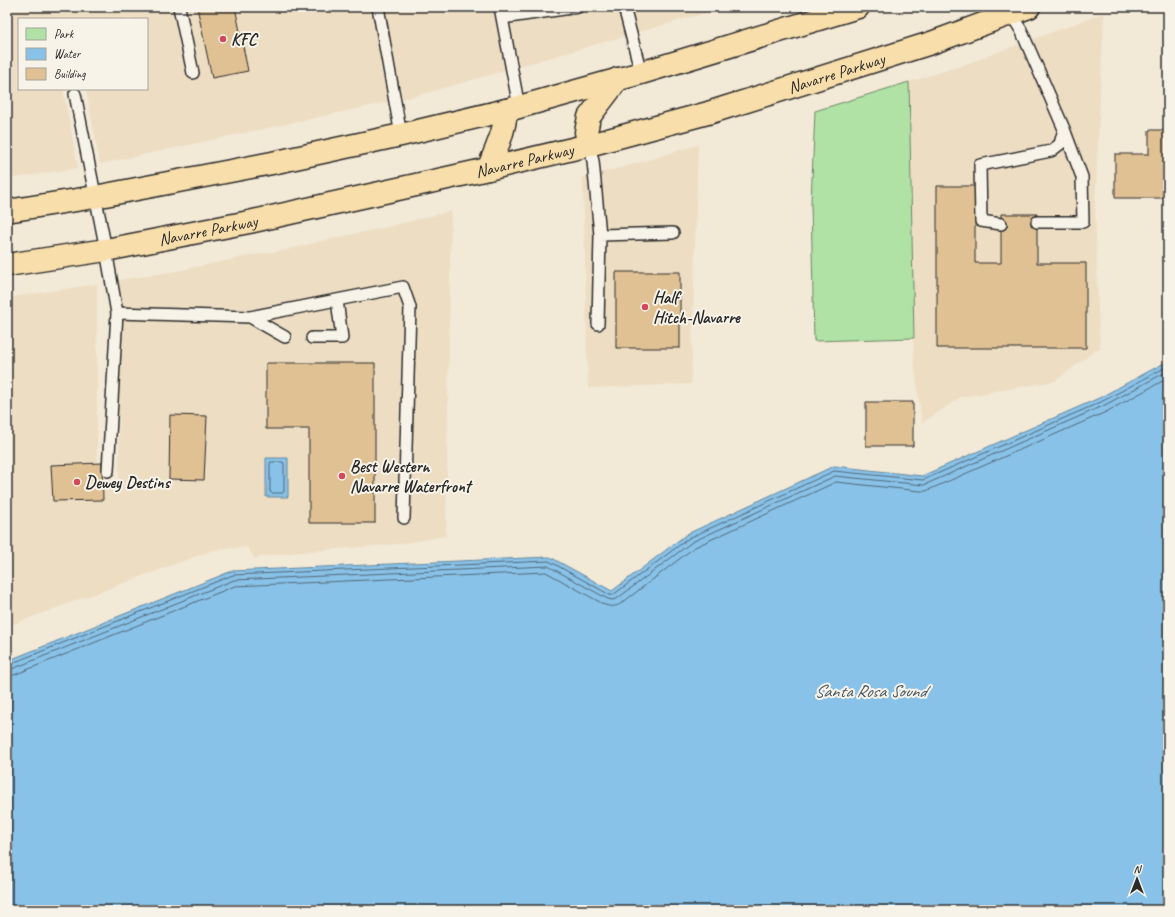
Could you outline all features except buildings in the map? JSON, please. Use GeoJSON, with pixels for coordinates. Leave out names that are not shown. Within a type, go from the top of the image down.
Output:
{"type":"FeatureCollection","features":[{"type":"Feature","properties":{"kind":"highway"},"geometry":{"type":"LineString","coordinates":[[7,211],[95,197],[272,163],[512,109],[641,73],[858,7]]}},
{"type":"Feature","properties":{"kind":"highway","name":"Navarre Parkway"},"geometry":{"type":"LineString","coordinates":[[7,265],[106,250],[249,222],[589,145],[730,106],[931,43],[1020,10]]}},
{"type":"Feature","properties":{"kind":"highway"},"geometry":{"type":"LineString","coordinates":[[589,145],[586,132],[589,117],[618,79]]}},
{"type":"Feature","properties":{"kind":"highway"},"geometry":{"type":"LineString","coordinates":[[488,169],[512,109]]}},
{"type":"Feature","properties":{"kind":"lane"},"geometry":{"type":"LineString","coordinates":[[179,7],[192,74]]}},
{"type":"Feature","properties":{"kind":"lane"},"geometry":{"type":"LineString","coordinates":[[378,7],[401,135]]}},
{"type":"Feature","properties":{"kind":"lane"},"geometry":{"type":"LineString","coordinates":[[512,109],[501,12],[578,7]]}},
{"type":"Feature","properties":{"kind":"lane"},"geometry":{"type":"LineString","coordinates":[[624,7],[641,73]]}},
{"type":"Feature","properties":{"kind":"lane"},"geometry":{"type":"LineString","coordinates":[[1020,10],[1021,30],[1064,129],[1082,177],[1083,222],[1037,222]]}},
{"type":"Feature","properties":{"kind":"lane"},"geometry":{"type":"LineString","coordinates":[[75,94],[117,313],[108,471]]}},
{"type":"Feature","properties":{"kind":"lane"},"geometry":{"type":"LineString","coordinates":[[1001,224],[981,221],[980,165],[1051,151],[1060,144],[1064,129]]}},
{"type":"Feature","properties":{"kind":"lane"},"geometry":{"type":"LineString","coordinates":[[589,145],[593,161],[600,235],[598,324]]}},
{"type":"Feature","properties":{"kind":"lane"},"geometry":{"type":"LineString","coordinates":[[600,235],[673,233]]}},
{"type":"Feature","properties":{"kind":"lane"},"geometry":{"type":"LineString","coordinates":[[117,313],[250,317],[403,287],[410,308],[404,518]]}},
{"type":"Feature","properties":{"kind":"lane"},"geometry":{"type":"LineString","coordinates":[[312,338],[342,338],[337,300]]}},
{"type":"Feature","properties":{"kind":"lane"},"geometry":{"type":"LineString","coordinates":[[250,317],[285,337]]}},
{"type":"Feature","properties":{"kind":"shaded area"},"geometry":{"type":"Polygon","coordinates":[[[7,7],[726,7],[416,96],[100,164],[86,90],[148,90],[148,18],[18,18],[18,90],[63,90],[78,168],[7,179],[7,7]]]}},
{"type":"Feature","properties":{"kind":"shaded area"},"geometry":{"type":"Polygon","coordinates":[[[1104,13],[1095,202],[1100,347],[1055,381],[961,397],[922,423],[914,361],[909,82],[961,66],[1104,13]]]}},
{"type":"Feature","properties":{"kind":"shaded area"},"geometry":{"type":"Polygon","coordinates":[[[698,145],[691,384],[588,388],[583,177],[624,167],[698,145]]]}},
{"type":"Feature","properties":{"kind":"shaded area"},"geometry":{"type":"Polygon","coordinates":[[[451,211],[446,536],[399,544],[263,556],[255,559],[247,547],[213,550],[7,627],[7,298],[97,284],[97,484],[119,484],[119,280],[177,271],[253,255],[286,250],[451,211]]]}},
{"type":"Feature","properties":{"kind":"green space"},"geometry":{"type":"Polygon","coordinates":[[[909,82],[914,338],[814,341],[811,202],[815,111],[909,82]]]}},
{"type":"Feature","properties":{"kind":"water","name":"Santa Rosa Sound"},"geometry":{"type":"Polygon","coordinates":[[[1168,361],[1168,910],[7,910],[7,661],[232,571],[550,557],[612,591],[687,534],[834,466],[922,476],[1099,398],[1168,361]]]}},
{"type":"Feature","properties":{"kind":"water"},"geometry":{"type":"Polygon","coordinates":[[[266,458],[288,458],[288,497],[266,497],[266,458]]]}},
{"type":"Feature","properties":{"kind":"place","name":"KFC"},"geometry":{"type":"Point","coordinates":[223,39]}},
{"type":"Feature","properties":{"kind":"place","name":"Half Hitch-Navarre"},"geometry":{"type":"Point","coordinates":[645,307]}},
{"type":"Feature","properties":{"kind":"place","name":"Best Western Navarre Waterfront"},"geometry":{"type":"Point","coordinates":[342,476]}},
{"type":"Feature","properties":{"kind":"place","name":"Dewey Destins"},"geometry":{"type":"Point","coordinates":[77,482]}}]}
